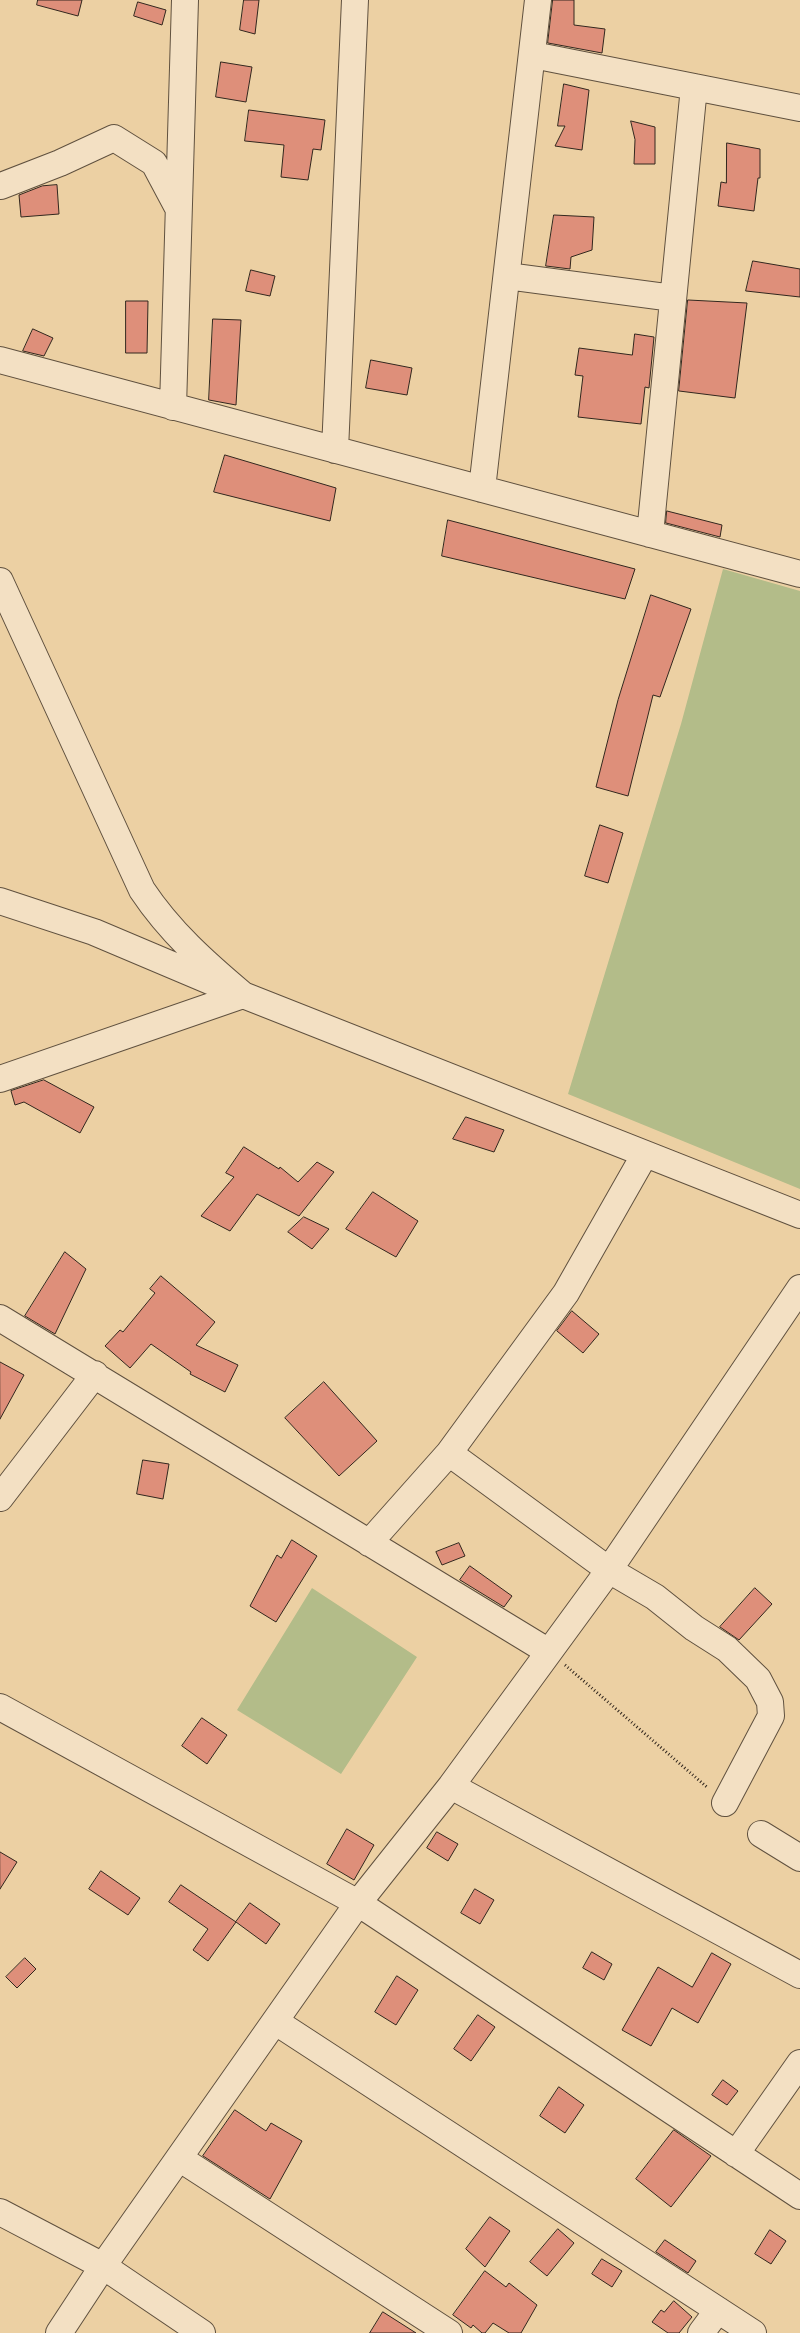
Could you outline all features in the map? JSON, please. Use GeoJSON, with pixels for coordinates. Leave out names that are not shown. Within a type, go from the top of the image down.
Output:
{"type":"FeatureCollection","features":[{"type":"Feature","properties":{"kind":"street"},"geometry":{"type":"LineString","coordinates":[[173,407],[185,0]]}},
{"type":"Feature","properties":{"kind":"street"},"geometry":{"type":"LineString","coordinates":[[335,450],[355,0]]}},
{"type":"Feature","properties":{"kind":"street"},"geometry":{"type":"LineString","coordinates":[[482,489],[538,0]]}},
{"type":"Feature","properties":{"kind":"street"},"geometry":{"type":"LineString","coordinates":[[533,55],[800,108]]}},
{"type":"Feature","properties":{"kind":"street"},"geometry":{"type":"LineString","coordinates":[[650,534],[694,87]]}},
{"type":"Feature","properties":{"kind":"street"},"geometry":{"type":"LineString","coordinates":[[0,179],[0,186],[60,163],[114,138],[154,163],[179,209]]}},
{"type":"Feature","properties":{"kind":"street"},"geometry":{"type":"LineString","coordinates":[[507,276],[673,298]]}},
{"type":"Feature","properties":{"kind":"street"},"geometry":{"type":"LineString","coordinates":[[0,360],[800,574]]}},
{"type":"Feature","properties":{"kind":"street"},"geometry":{"type":"LineString","coordinates":[[0,582],[142,890],[157,913],[189,949],[243,995]]}},
{"type":"Feature","properties":{"kind":"street"},"geometry":{"type":"LineString","coordinates":[[0,901],[94,932],[243,995],[800,1215]]}},
{"type":"Feature","properties":{"kind":"street"},"geometry":{"type":"LineString","coordinates":[[0,1079],[243,995]]}},
{"type":"Feature","properties":{"kind":"street"},"geometry":{"type":"LineString","coordinates":[[369,1543],[449,1453],[566,1293],[645,1154]]}},
{"type":"Feature","properties":{"kind":"street"},"geometry":{"type":"LineString","coordinates":[[60,2333],[103,2266],[358,1903],[451,1786],[609,1570],[800,1288]]}},
{"type":"Feature","properties":{"kind":"street"},"geometry":{"type":"LineString","coordinates":[[0,1318],[95,1374],[549,1652]]}},
{"type":"Feature","properties":{"kind":"street"},"geometry":{"type":"LineString","coordinates":[[0,1498],[95,1374]]}},
{"type":"Feature","properties":{"kind":"street"},"geometry":{"type":"LineString","coordinates":[[449,1453],[609,1570],[655,1597],[694,1628],[727,1649],[758,1679],[770,1702],[770,1716],[725,1803]]}},
{"type":"Feature","properties":{"kind":"street"},"geometry":{"type":"LineString","coordinates":[[0,1707],[358,1903],[800,2196]]}},
{"type":"Feature","properties":{"kind":"street"},"geometry":{"type":"LineString","coordinates":[[451,1786],[800,1975]]}},
{"type":"Feature","properties":{"kind":"street"},"geometry":{"type":"LineString","coordinates":[[761,1834],[800,1858]]}},
{"type":"Feature","properties":{"kind":"street"},"geometry":{"type":"LineString","coordinates":[[276,2022],[753,2333]]}},
{"type":"Feature","properties":{"kind":"street"},"geometry":{"type":"LineString","coordinates":[[736,2154],[800,2063]]}},
{"type":"Feature","properties":{"kind":"street"},"geometry":{"type":"LineString","coordinates":[[179,2158],[449,2333]]}},
{"type":"Feature","properties":{"kind":"street"},"geometry":{"type":"LineString","coordinates":[[0,2212],[103,2266],[202,2333]]}},
{"type":"Feature","properties":{"kind":"street"},"geometry":{"type":"LineString","coordinates":[[701,2333],[718,2310]]}},
{"type":"Feature","properties":{"kind":"path"},"geometry":{"type":"LineString","coordinates":[[549,1652],[725,1803]]}},
{"type":"Feature","properties":{"kind":"green space"},"geometry":{"type":"Polygon","coordinates":[[[723,569],[800,591],[800,1189],[568,1094],[681,724],[723,569]]]}},
{"type":"Feature","properties":{"kind":"green space"},"geometry":{"type":"Polygon","coordinates":[[[312,1588],[417,1657],[341,1774],[237,1710],[312,1588]]]}},
{"type":"Feature","properties":{"kind":"building"},"geometry":{"type":"Polygon","coordinates":[[[38,0],[82,0],[78,16],[37,5],[38,0]]]}},
{"type":"Feature","properties":{"kind":"building"},"geometry":{"type":"Polygon","coordinates":[[[244,0],[259,0],[255,34],[240,30],[244,0]]]}},
{"type":"Feature","properties":{"kind":"building"},"geometry":{"type":"Polygon","coordinates":[[[553,0],[574,0],[574,25],[605,29],[602,53],[548,43],[553,0]]]}},
{"type":"Feature","properties":{"kind":"building"},"geometry":{"type":"Polygon","coordinates":[[[138,2],[166,10],[162,25],[134,16],[138,2]]]}},
{"type":"Feature","properties":{"kind":"building"},"geometry":{"type":"Polygon","coordinates":[[[221,62],[252,67],[246,102],[216,97],[221,62]]]}},
{"type":"Feature","properties":{"kind":"building"},"geometry":{"type":"Polygon","coordinates":[[[564,84],[589,90],[582,150],[555,146],[565,126],[558,126],[564,84]]]}},
{"type":"Feature","properties":{"kind":"building"},"geometry":{"type":"Polygon","coordinates":[[[249,110],[325,120],[321,150],[313,149],[308,180],[281,177],[284,145],[245,141],[249,110]]]}},
{"type":"Feature","properties":{"kind":"building"},"geometry":{"type":"Polygon","coordinates":[[[631,121],[655,127],[655,164],[634,164],[635,140],[631,121]]]}},
{"type":"Feature","properties":{"kind":"building"},"geometry":{"type":"Polygon","coordinates":[[[727,143],[760,149],[760,178],[758,178],[754,211],[718,206],[721,182],[726,183],[727,143]]]}},
{"type":"Feature","properties":{"kind":"building"},"geometry":{"type":"Polygon","coordinates":[[[57,185],[59,214],[21,217],[19,195],[42,186],[57,185]]]}},
{"type":"Feature","properties":{"kind":"building"},"geometry":{"type":"Polygon","coordinates":[[[554,215],[594,217],[592,250],[571,257],[570,269],[546,266],[554,215]]]}},
{"type":"Feature","properties":{"kind":"building"},"geometry":{"type":"Polygon","coordinates":[[[753,261],[800,269],[800,297],[746,291],[753,261]]]}},
{"type":"Feature","properties":{"kind":"building"},"geometry":{"type":"Polygon","coordinates":[[[251,270],[275,276],[270,296],[246,291],[251,270]]]}},
{"type":"Feature","properties":{"kind":"building"},"geometry":{"type":"Polygon","coordinates":[[[688,300],[747,303],[735,398],[679,391],[688,300]]]}},
{"type":"Feature","properties":{"kind":"building"},"geometry":{"type":"Polygon","coordinates":[[[126,301],[148,301],[147,353],[126,353],[126,301]]]}},
{"type":"Feature","properties":{"kind":"building"},"geometry":{"type":"Polygon","coordinates":[[[213,319],[241,320],[236,405],[209,400],[213,319]]]}},
{"type":"Feature","properties":{"kind":"building"},"geometry":{"type":"Polygon","coordinates":[[[33,329],[53,338],[44,356],[23,351],[33,329]]]}},
{"type":"Feature","properties":{"kind":"building"},"geometry":{"type":"Polygon","coordinates":[[[635,334],[654,337],[649,388],[645,387],[641,424],[578,417],[583,376],[575,375],[579,348],[632,355],[635,334]]]}},
{"type":"Feature","properties":{"kind":"building"},"geometry":{"type":"Polygon","coordinates":[[[371,360],[412,368],[407,395],[366,388],[371,360]]]}},
{"type":"Feature","properties":{"kind":"building"},"geometry":{"type":"Polygon","coordinates":[[[225,455],[336,488],[330,521],[214,492],[225,455]]]}},
{"type":"Feature","properties":{"kind":"building"},"geometry":{"type":"Polygon","coordinates":[[[667,511],[722,525],[720,537],[666,523],[667,511]]]}},
{"type":"Feature","properties":{"kind":"building"},"geometry":{"type":"Polygon","coordinates":[[[448,520],[635,569],[625,599],[442,556],[448,520]]]}},
{"type":"Feature","properties":{"kind":"building"},"geometry":{"type":"Polygon","coordinates":[[[651,595],[691,609],[660,697],[653,695],[628,796],[596,787],[618,700],[651,595]]]}},
{"type":"Feature","properties":{"kind":"building"},"geometry":{"type":"Polygon","coordinates":[[[600,825],[623,833],[608,883],[585,876],[600,825]]]}},
{"type":"Feature","properties":{"kind":"building"},"geometry":{"type":"Polygon","coordinates":[[[44,1080],[94,1107],[80,1133],[24,1102],[15,1105],[11,1091],[44,1080]]]}},
{"type":"Feature","properties":{"kind":"building"},"geometry":{"type":"Polygon","coordinates":[[[466,1117],[504,1130],[494,1152],[453,1139],[466,1117]]]}},
{"type":"Feature","properties":{"kind":"building"},"geometry":{"type":"Polygon","coordinates":[[[244,1147],[279,1169],[280,1167],[298,1182],[317,1162],[334,1172],[299,1216],[257,1194],[230,1231],[201,1216],[234,1177],[226,1173],[244,1147]]]}},
{"type":"Feature","properties":{"kind":"building"},"geometry":{"type":"Polygon","coordinates":[[[373,1192],[418,1221],[396,1257],[346,1229],[373,1192]]]}},
{"type":"Feature","properties":{"kind":"building"},"geometry":{"type":"Polygon","coordinates":[[[304,1217],[329,1229],[312,1249],[288,1232],[304,1217]]]}},
{"type":"Feature","properties":{"kind":"building"},"geometry":{"type":"Polygon","coordinates":[[[65,1252],[86,1269],[55,1334],[25,1316],[65,1252]]]}},
{"type":"Feature","properties":{"kind":"building"},"geometry":{"type":"Polygon","coordinates":[[[161,1276],[215,1322],[196,1345],[238,1365],[225,1392],[190,1374],[191,1372],[151,1344],[130,1368],[105,1346],[120,1330],[123,1332],[155,1293],[150,1289],[161,1276]]]}},
{"type":"Feature","properties":{"kind":"building"},"geometry":{"type":"Polygon","coordinates":[[[572,1311],[599,1334],[583,1353],[557,1331],[572,1311]]]}},
{"type":"Feature","properties":{"kind":"building"},"geometry":{"type":"Polygon","coordinates":[[[0,1362],[24,1375],[0,1419],[0,1362]]]}},
{"type":"Feature","properties":{"kind":"building"},"geometry":{"type":"Polygon","coordinates":[[[324,1382],[377,1441],[339,1476],[285,1418],[324,1382]]]}},
{"type":"Feature","properties":{"kind":"building"},"geometry":{"type":"Polygon","coordinates":[[[143,1460],[169,1464],[163,1499],[137,1494],[143,1460]]]}},
{"type":"Feature","properties":{"kind":"building"},"geometry":{"type":"Polygon","coordinates":[[[292,1540],[317,1556],[276,1622],[250,1606],[277,1555],[281,1558],[292,1540]]]}},
{"type":"Feature","properties":{"kind":"building"},"geometry":{"type":"Polygon","coordinates":[[[459,1543],[465,1556],[442,1565],[436,1552],[459,1543]]]}},
{"type":"Feature","properties":{"kind":"building"},"geometry":{"type":"Polygon","coordinates":[[[470,1566],[512,1596],[504,1607],[460,1580],[470,1566]]]}},
{"type":"Feature","properties":{"kind":"building"},"geometry":{"type":"Polygon","coordinates":[[[755,1588],[772,1604],[739,1640],[720,1627],[755,1588]]]}},
{"type":"Feature","properties":{"kind":"building"},"geometry":{"type":"Polygon","coordinates":[[[202,1718],[227,1735],[207,1764],[182,1746],[202,1718]]]}},
{"type":"Feature","properties":{"kind":"building"},"geometry":{"type":"Polygon","coordinates":[[[347,1829],[374,1845],[354,1880],[327,1864],[347,1829]]]}},
{"type":"Feature","properties":{"kind":"building"},"geometry":{"type":"Polygon","coordinates":[[[437,1832],[458,1844],[448,1861],[427,1848],[437,1832]]]}},
{"type":"Feature","properties":{"kind":"building"},"geometry":{"type":"Polygon","coordinates":[[[0,1852],[17,1862],[0,1889],[0,1852]]]}},
{"type":"Feature","properties":{"kind":"building"},"geometry":{"type":"Polygon","coordinates":[[[101,1871],[140,1898],[128,1915],[89,1889],[101,1871]]]}},
{"type":"Feature","properties":{"kind":"building"},"geometry":{"type":"Polygon","coordinates":[[[181,1885],[236,1922],[208,1961],[193,1950],[208,1929],[169,1902],[181,1885]]]}},
{"type":"Feature","properties":{"kind":"building"},"geometry":{"type":"Polygon","coordinates":[[[475,1889],[494,1900],[480,1924],[461,1913],[475,1889]]]}},
{"type":"Feature","properties":{"kind":"building"},"geometry":{"type":"Polygon","coordinates":[[[250,1903],[280,1924],[266,1944],[236,1922],[250,1903]]]}},
{"type":"Feature","properties":{"kind":"building"},"geometry":{"type":"Polygon","coordinates":[[[592,1952],[612,1964],[604,1980],[583,1968],[592,1952]]]}},
{"type":"Feature","properties":{"kind":"building"},"geometry":{"type":"Polygon","coordinates":[[[712,1953],[731,1964],[698,2023],[672,2008],[651,2046],[622,2030],[658,1967],[692,1987],[712,1953]]]}},
{"type":"Feature","properties":{"kind":"building"},"geometry":{"type":"Polygon","coordinates":[[[25,1958],[36,1969],[17,1988],[6,1977],[25,1958]]]}},
{"type":"Feature","properties":{"kind":"building"},"geometry":{"type":"Polygon","coordinates":[[[397,1976],[418,1990],[396,2025],[375,2012],[397,1976]]]}},
{"type":"Feature","properties":{"kind":"building"},"geometry":{"type":"Polygon","coordinates":[[[478,2015],[495,2027],[471,2061],[454,2049],[478,2015]]]}},
{"type":"Feature","properties":{"kind":"building"},"geometry":{"type":"Polygon","coordinates":[[[723,2080],[738,2091],[727,2105],[712,2095],[723,2080]]]}},
{"type":"Feature","properties":{"kind":"building"},"geometry":{"type":"Polygon","coordinates":[[[559,2087],[584,2105],[565,2133],[540,2116],[559,2087]]]}},
{"type":"Feature","properties":{"kind":"building"},"geometry":{"type":"Polygon","coordinates":[[[235,2110],[266,2131],[271,2123],[302,2141],[270,2199],[203,2156],[235,2110]]]}},
{"type":"Feature","properties":{"kind":"building"},"geometry":{"type":"Polygon","coordinates":[[[674,2130],[711,2156],[671,2207],[636,2179],[674,2130]]]}},
{"type":"Feature","properties":{"kind":"building"},"geometry":{"type":"Polygon","coordinates":[[[490,2217],[510,2231],[485,2267],[466,2249],[490,2217]]]}},
{"type":"Feature","properties":{"kind":"building"},"geometry":{"type":"Polygon","coordinates":[[[558,2229],[574,2243],[547,2276],[530,2262],[558,2229]]]}},
{"type":"Feature","properties":{"kind":"building"},"geometry":{"type":"Polygon","coordinates":[[[770,2230],[786,2241],[771,2264],[755,2254],[770,2230]]]}},
{"type":"Feature","properties":{"kind":"building"},"geometry":{"type":"Polygon","coordinates":[[[665,2240],[696,2261],[688,2273],[656,2252],[665,2240]]]}},
{"type":"Feature","properties":{"kind":"building"},"geometry":{"type":"Polygon","coordinates":[[[602,2259],[622,2271],[612,2287],[592,2274],[602,2259]]]}},
{"type":"Feature","properties":{"kind":"building"},"geometry":{"type":"Polygon","coordinates":[[[485,2271],[506,2287],[509,2283],[537,2305],[521,2333],[509,2333],[493,2323],[485,2333],[482,2333],[473,2325],[471,2328],[453,2315],[485,2271]]]}},
{"type":"Feature","properties":{"kind":"building"},"geometry":{"type":"Polygon","coordinates":[[[674,2301],[692,2317],[679,2333],[668,2333],[652,2322],[661,2310],[664,2312],[674,2301]]]}},
{"type":"Feature","properties":{"kind":"building"},"geometry":{"type":"Polygon","coordinates":[[[383,2312],[416,2333],[370,2333],[383,2312]]]}}]}
